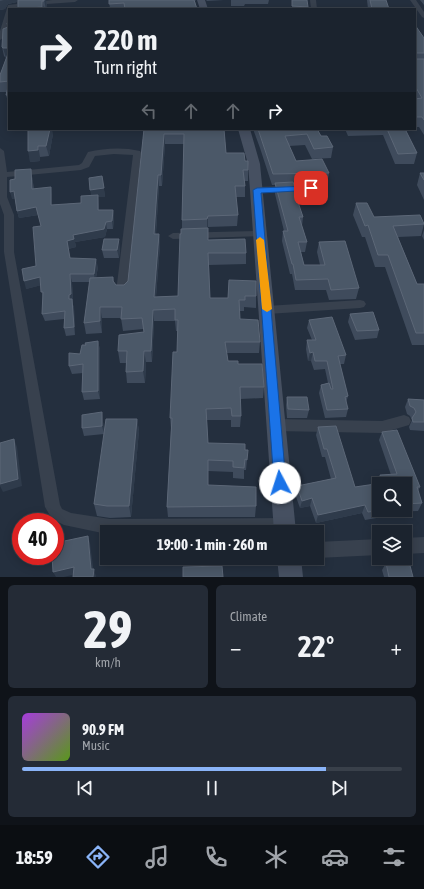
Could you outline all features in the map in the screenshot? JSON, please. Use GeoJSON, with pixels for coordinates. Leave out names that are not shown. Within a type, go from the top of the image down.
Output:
{"type":"FeatureCollection","features":[{"type":"Feature","properties":{"kind":"street"},"geometry":{"type":"LineString","coordinates":[[9,8],[10,6],[20,4],[71,0],[78,2]]}},
{"type":"Feature","properties":{"kind":"street"},"geometry":{"type":"LineString","coordinates":[[413,0],[424,16]]}},
{"type":"Feature","properties":{"kind":"street"},"geometry":{"type":"LineString","coordinates":[[0,38],[8,14]]}},
{"type":"Feature","properties":{"kind":"street"},"geometry":{"type":"LineString","coordinates":[[244,130],[254,164],[257,190],[284,525]]}},
{"type":"Feature","properties":{"kind":"street"},"geometry":{"type":"LineString","coordinates":[[0,151],[4,175],[2,191],[9,215],[9,252],[53,507],[56,514],[69,520],[100,525]]}},
{"type":"Feature","properties":{"kind":"street"},"geometry":{"type":"LineString","coordinates":[[4,175],[81,167],[86,165],[91,154],[97,152],[137,153],[122,292]]}},
{"type":"Feature","properties":{"kind":"street"},"geometry":{"type":"LineString","coordinates":[[257,190],[311,188]]}},
{"type":"Feature","properties":{"kind":"street"},"geometry":{"type":"LineString","coordinates":[[173,236],[260,234]]}},
{"type":"Feature","properties":{"kind":"street"},"geometry":{"type":"LineString","coordinates":[[267,310],[360,304]]}},
{"type":"Feature","properties":{"kind":"street"},"geometry":{"type":"LineString","coordinates":[[276,425],[382,427],[404,421]]}},
{"type":"Feature","properties":{"kind":"street"},"geometry":{"type":"LineString","coordinates":[[412,546],[424,545]]}},
{"type":"Feature","properties":{"kind":"street"},"geometry":{"type":"LineString","coordinates":[[324,550],[372,547]]}},
{"type":"Feature","properties":{"kind":"street"},"geometry":{"type":"LineString","coordinates":[[290,565],[291,577]]}},
{"type":"Feature","properties":{"kind":"building"},"geometry":{"type":"Polygon","coordinates":[[[18,0],[44,0],[42,1],[42,7],[18,8],[18,0]]]}},
{"type":"Feature","properties":{"kind":"building"},"geometry":{"type":"Polygon","coordinates":[[[109,0],[194,0],[197,8],[125,8],[124,3],[109,4],[109,0]]]}},
{"type":"Feature","properties":{"kind":"building"},"geometry":{"type":"Polygon","coordinates":[[[292,0],[307,0],[308,7],[292,6],[292,0]]]}},
{"type":"Feature","properties":{"kind":"building"},"geometry":{"type":"Polygon","coordinates":[[[370,0],[386,0],[389,8],[372,8],[370,0]]]}},
{"type":"Feature","properties":{"kind":"building"},"geometry":{"type":"Polygon","coordinates":[[[416,26],[424,38],[424,53],[416,53],[416,26]]]}},
{"type":"Feature","properties":{"kind":"building"},"geometry":{"type":"Polygon","coordinates":[[[8,27],[8,48],[2,47],[3,29],[8,27]]]}},
{"type":"Feature","properties":{"kind":"building"},"geometry":{"type":"Polygon","coordinates":[[[8,54],[8,81],[0,82],[0,75],[8,54]]]}},
{"type":"Feature","properties":{"kind":"building"},"geometry":{"type":"Polygon","coordinates":[[[416,59],[424,59],[424,120],[422,117],[416,117],[416,99],[422,98],[416,88],[416,59]]]}},
{"type":"Feature","properties":{"kind":"building"},"geometry":{"type":"Polygon","coordinates":[[[28,130],[50,130],[46,146],[38,146],[38,150],[28,151],[28,130]]]}},
{"type":"Feature","properties":{"kind":"building"},"geometry":{"type":"Polygon","coordinates":[[[144,130],[224,130],[226,153],[244,153],[245,161],[248,161],[248,170],[243,170],[245,186],[235,186],[238,215],[208,216],[207,219],[182,220],[184,134],[164,134],[161,175],[158,175],[154,234],[159,234],[154,297],[178,296],[181,229],[208,228],[208,240],[245,239],[246,253],[208,253],[210,298],[228,298],[229,280],[256,281],[256,296],[245,296],[245,300],[239,300],[240,319],[258,320],[260,342],[225,342],[228,361],[238,361],[238,364],[262,364],[264,387],[240,387],[241,416],[232,416],[231,408],[206,409],[208,443],[245,444],[245,450],[248,450],[244,468],[233,467],[233,461],[208,460],[208,485],[256,487],[256,506],[167,507],[172,418],[170,418],[173,352],[177,352],[178,320],[175,320],[175,309],[153,310],[151,351],[144,351],[143,371],[126,372],[127,351],[118,351],[119,335],[144,332],[142,318],[121,319],[122,307],[100,307],[100,321],[84,323],[90,278],[113,277],[113,281],[116,285],[124,285],[128,281],[144,130]]]}},
{"type":"Feature","properties":{"kind":"building"},"geometry":{"type":"Polygon","coordinates":[[[258,130],[318,130],[321,136],[327,136],[333,147],[314,149],[307,134],[285,136],[296,161],[322,159],[329,173],[273,174],[258,130]]]}},
{"type":"Feature","properties":{"kind":"building"},"geometry":{"type":"Polygon","coordinates":[[[387,130],[406,130],[417,153],[398,154],[387,130]]]}},
{"type":"Feature","properties":{"kind":"building"},"geometry":{"type":"Polygon","coordinates":[[[31,169],[32,189],[51,187],[51,205],[81,203],[81,196],[98,195],[98,210],[113,210],[112,221],[106,222],[104,229],[73,235],[74,239],[67,241],[70,258],[96,259],[94,274],[70,274],[71,294],[69,295],[69,299],[72,299],[74,327],[64,328],[65,311],[42,314],[43,292],[41,292],[40,277],[24,281],[22,269],[36,266],[33,227],[41,226],[36,207],[17,211],[14,191],[10,192],[10,180],[15,179],[15,170],[31,169]]]}},
{"type":"Feature","properties":{"kind":"building"},"geometry":{"type":"Polygon","coordinates":[[[420,173],[424,173],[424,180],[420,173]]]}},
{"type":"Feature","properties":{"kind":"building"},"geometry":{"type":"Polygon","coordinates":[[[102,176],[104,188],[90,190],[89,178],[102,176]]]}},
{"type":"Feature","properties":{"kind":"building"},"geometry":{"type":"Polygon","coordinates":[[[293,182],[303,217],[299,217],[307,242],[298,242],[304,265],[325,265],[319,242],[345,241],[359,288],[331,290],[328,279],[296,280],[293,264],[283,231],[288,231],[275,183],[293,182]]]}},
{"type":"Feature","properties":{"kind":"building"},"geometry":{"type":"Polygon","coordinates":[[[356,203],[367,203],[374,217],[420,215],[424,224],[393,226],[417,284],[424,284],[424,333],[416,333],[388,255],[378,255],[368,225],[365,226],[356,203]]]}},
{"type":"Feature","properties":{"kind":"building"},"geometry":{"type":"Polygon","coordinates":[[[104,239],[119,239],[117,250],[102,250],[104,239]]]}},
{"type":"Feature","properties":{"kind":"building"},"geometry":{"type":"Polygon","coordinates":[[[373,312],[379,330],[357,331],[350,314],[373,312]]]}},
{"type":"Feature","properties":{"kind":"building"},"geometry":{"type":"Polygon","coordinates":[[[332,317],[346,355],[338,356],[348,396],[345,397],[348,409],[327,410],[321,385],[329,383],[331,389],[333,389],[327,361],[315,361],[313,352],[310,353],[307,340],[316,340],[309,320],[332,317]]]}},
{"type":"Feature","properties":{"kind":"building"},"geometry":{"type":"Polygon","coordinates":[[[98,341],[98,391],[82,392],[83,364],[69,366],[69,353],[80,354],[82,345],[86,345],[85,343],[98,341]]]}},
{"type":"Feature","properties":{"kind":"building"},"geometry":{"type":"Polygon","coordinates":[[[287,397],[307,397],[309,410],[288,409],[287,397]]]}},
{"type":"Feature","properties":{"kind":"building"},"geometry":{"type":"Polygon","coordinates":[[[408,399],[424,400],[424,422],[413,422],[412,418],[416,412],[414,408],[410,406],[408,399]]]}},
{"type":"Feature","properties":{"kind":"building"},"geometry":{"type":"Polygon","coordinates":[[[102,412],[102,426],[82,428],[82,415],[102,412]]]}},
{"type":"Feature","properties":{"kind":"building"},"geometry":{"type":"Polygon","coordinates":[[[106,419],[137,419],[129,506],[107,506],[94,504],[106,419]]]}},
{"type":"Feature","properties":{"kind":"building"},"geometry":{"type":"Polygon","coordinates":[[[336,426],[355,487],[372,484],[372,511],[368,512],[365,505],[318,515],[312,498],[302,501],[297,486],[336,478],[327,449],[324,449],[318,427],[336,426]]]}},
{"type":"Feature","properties":{"kind":"building"},"geometry":{"type":"Polygon","coordinates":[[[397,430],[420,487],[417,487],[422,503],[412,504],[412,477],[380,477],[380,475],[397,474],[382,432],[397,430]]]}},
{"type":"Feature","properties":{"kind":"building"},"geometry":{"type":"Polygon","coordinates":[[[14,439],[18,479],[0,484],[0,443],[14,439]]]}},
{"type":"Feature","properties":{"kind":"building"},"geometry":{"type":"Polygon","coordinates":[[[88,536],[91,569],[94,569],[93,577],[73,577],[74,567],[53,572],[53,565],[64,565],[64,541],[88,536]]]}},
{"type":"Feature","properties":{"kind":"building"},"geometry":{"type":"Polygon","coordinates":[[[386,565],[410,565],[413,577],[389,577],[386,565]]]}},
{"type":"Feature","properties":{"kind":"building"},"geometry":{"type":"Polygon","coordinates":[[[222,566],[223,577],[183,577],[183,567],[222,566]]]}},
{"type":"Feature","properties":{"kind":"slow traffic"},"geometry":{"type":"LineString","coordinates":[[260,240],[267,309]]}},
{"type":"Feature","properties":{"kind":"route"},"geometry":{"type":"LineString","coordinates":[[280,483],[257,190],[311,188]]}}]}
